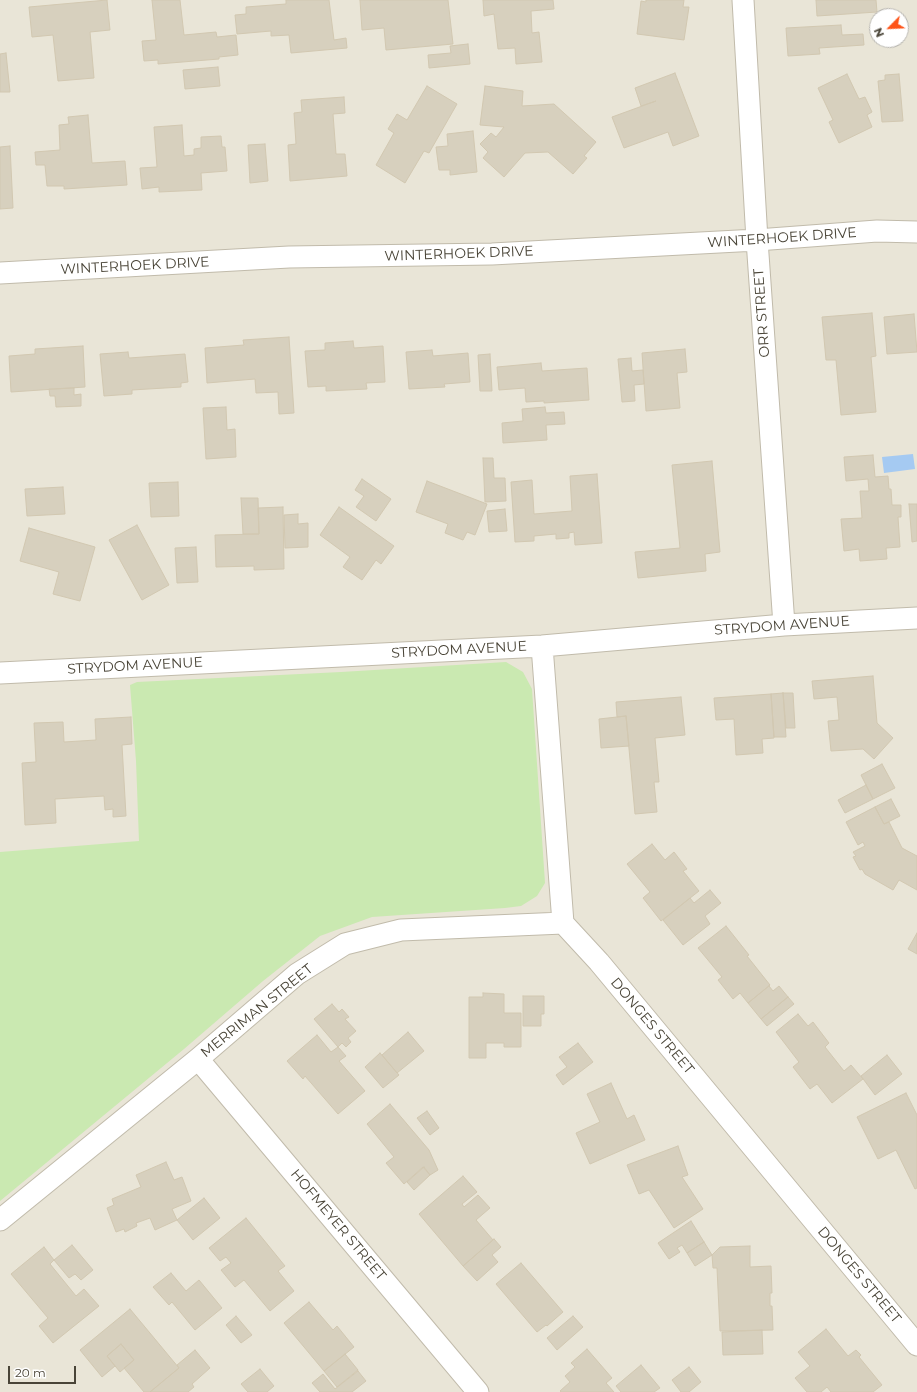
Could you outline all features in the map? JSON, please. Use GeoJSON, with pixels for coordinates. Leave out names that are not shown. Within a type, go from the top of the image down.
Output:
{"type":"FeatureCollection","features":[{"type":"Feature","properties":{"kind":"street","name":"ORR STREET"},"geometry":{"type":"LineString","coordinates":[[743,0],[757,240],[784,625]]}},
{"type":"Feature","properties":{"kind":"street","name":"WINTERHOEK DRIVE"},"geometry":{"type":"LineString","coordinates":[[0,273],[289,257],[492,254],[757,240],[877,231],[917,232]]}},
{"type":"Feature","properties":{"kind":"street","name":"STRYDOM AVENUE"},"geometry":{"type":"LineString","coordinates":[[0,672],[542,646],[784,625],[917,618]]}},
{"type":"Feature","properties":{"kind":"street"},"geometry":{"type":"LineString","coordinates":[[542,646],[563,923]]}},
{"type":"Feature","properties":{"kind":"street","name":"MERRIMAN STREET"},"geometry":{"type":"LineString","coordinates":[[0,1220],[198,1059],[297,974],[345,944],[401,930],[563,923]]}},
{"type":"Feature","properties":{"kind":"street","name":"DONGES STREET"},"geometry":{"type":"LineString","coordinates":[[563,923],[599,962],[917,1345]]}},
{"type":"Feature","properties":{"kind":"street","name":"HOFMEYER STREET"},"geometry":{"type":"LineString","coordinates":[[198,1059],[478,1392]]}},
{"type":"Feature","properties":{"kind":"shaded area"},"geometry":{"type":"Polygon","coordinates":[[[0,0],[917,0],[917,1392],[0,1392],[0,0]]]}},
{"type":"Feature","properties":{"kind":"green space"},"geometry":{"type":"Polygon","coordinates":[[[506,662],[523,672],[532,689],[545,883],[537,896],[521,906],[372,917],[320,936],[263,981],[184,1049],[0,1201],[0,852],[139,841],[136,761],[130,685],[137,682],[506,662]]]}},
{"type":"Feature","properties":{"kind":"water"},"geometry":{"type":"Polygon","coordinates":[[[913,454],[915,469],[884,473],[882,457],[913,454]]]}},
{"type":"Feature","properties":{"kind":"building"},"geometry":{"type":"Polygon","coordinates":[[[107,0],[110,30],[90,32],[94,78],[58,81],[53,35],[32,37],[29,7],[107,0]]]}},
{"type":"Feature","properties":{"kind":"building"},"geometry":{"type":"Polygon","coordinates":[[[152,0],[180,0],[184,35],[216,32],[217,37],[236,35],[238,55],[219,57],[219,59],[158,64],[158,60],[144,61],[142,41],[156,40],[152,0]]]}},
{"type":"Feature","properties":{"kind":"building"},"geometry":{"type":"Polygon","coordinates":[[[286,0],[329,0],[334,40],[346,38],[347,48],[291,53],[289,35],[271,36],[271,31],[237,34],[235,15],[246,14],[246,7],[286,4],[286,0]]]}},
{"type":"Feature","properties":{"kind":"building"},"geometry":{"type":"Polygon","coordinates":[[[360,0],[448,0],[453,44],[386,50],[384,28],[362,30],[360,0]]]}},
{"type":"Feature","properties":{"kind":"building"},"geometry":{"type":"Polygon","coordinates":[[[483,0],[553,0],[554,9],[531,11],[532,33],[539,32],[542,62],[516,64],[515,48],[498,49],[494,14],[484,16],[483,0]]]}},
{"type":"Feature","properties":{"kind":"building"},"geometry":{"type":"Polygon","coordinates":[[[646,0],[684,0],[683,7],[689,7],[684,40],[637,34],[641,1],[646,2],[646,0]]]}},
{"type":"Feature","properties":{"kind":"building"},"geometry":{"type":"Polygon","coordinates":[[[816,0],[876,0],[877,8],[869,8],[869,13],[817,16],[816,0]]]}},
{"type":"Feature","properties":{"kind":"building"},"geometry":{"type":"Polygon","coordinates":[[[841,25],[842,35],[863,34],[864,45],[819,48],[820,54],[788,56],[786,28],[841,25]]]}},
{"type":"Feature","properties":{"kind":"building"},"geometry":{"type":"Polygon","coordinates":[[[468,44],[470,64],[429,68],[428,55],[451,53],[450,46],[468,44]]]}},
{"type":"Feature","properties":{"kind":"building"},"geometry":{"type":"Polygon","coordinates":[[[6,53],[10,92],[0,92],[0,54],[6,53]]]}},
{"type":"Feature","properties":{"kind":"building"},"geometry":{"type":"Polygon","coordinates":[[[218,67],[220,86],[185,89],[183,70],[218,67]]]}},
{"type":"Feature","properties":{"kind":"building"},"geometry":{"type":"Polygon","coordinates":[[[675,73],[699,136],[673,146],[668,132],[624,148],[612,117],[656,101],[641,106],[635,88],[675,73]]]}},
{"type":"Feature","properties":{"kind":"building"},"geometry":{"type":"Polygon","coordinates":[[[847,74],[859,99],[865,97],[872,112],[867,115],[872,127],[839,143],[829,122],[833,120],[818,88],[847,74]]]}},
{"type":"Feature","properties":{"kind":"building"},"geometry":{"type":"Polygon","coordinates":[[[899,74],[903,121],[882,122],[878,81],[885,80],[885,75],[899,74]]]}},
{"type":"Feature","properties":{"kind":"building"},"geometry":{"type":"Polygon","coordinates":[[[427,86],[457,104],[429,153],[424,151],[405,183],[376,165],[394,133],[388,129],[397,114],[407,120],[427,86]]]}},
{"type":"Feature","properties":{"kind":"building"},"geometry":{"type":"Polygon","coordinates":[[[485,86],[523,91],[522,106],[554,104],[596,142],[584,156],[587,158],[573,174],[548,152],[525,153],[504,177],[483,158],[488,152],[480,144],[491,133],[496,137],[504,127],[480,125],[485,86]]]}},
{"type":"Feature","properties":{"kind":"building"},"geometry":{"type":"Polygon","coordinates":[[[344,97],[345,113],[333,114],[336,154],[345,154],[347,176],[290,181],[288,145],[296,144],[294,113],[302,112],[301,100],[344,97]]]}},
{"type":"Feature","properties":{"kind":"building"},"geometry":{"type":"Polygon","coordinates":[[[88,115],[92,163],[125,161],[127,185],[64,189],[64,186],[47,186],[45,165],[36,165],[35,152],[60,150],[59,125],[69,124],[68,117],[88,115]]]}},
{"type":"Feature","properties":{"kind":"building"},"geometry":{"type":"Polygon","coordinates":[[[182,125],[184,156],[194,155],[194,149],[201,148],[201,137],[221,136],[222,147],[225,147],[227,171],[201,173],[202,190],[159,192],[159,187],[142,189],[140,168],[157,167],[154,127],[182,125]]]}},
{"type":"Feature","properties":{"kind":"building"},"geometry":{"type":"Polygon","coordinates":[[[473,131],[477,172],[450,175],[450,170],[439,170],[436,147],[448,146],[447,134],[473,131]]]}},
{"type":"Feature","properties":{"kind":"building"},"geometry":{"type":"Polygon","coordinates":[[[265,144],[268,181],[250,183],[248,145],[265,144]]]}},
{"type":"Feature","properties":{"kind":"building"},"geometry":{"type":"Polygon","coordinates":[[[10,146],[13,208],[0,209],[0,147],[10,146]]]}},
{"type":"Feature","properties":{"kind":"building"},"geometry":{"type":"Polygon","coordinates":[[[872,313],[876,356],[871,357],[876,412],[841,415],[836,360],[826,360],[822,317],[872,313]]]}},
{"type":"Feature","properties":{"kind":"building"},"geometry":{"type":"Polygon","coordinates":[[[914,314],[917,352],[887,354],[884,317],[914,314]]]}},
{"type":"Feature","properties":{"kind":"building"},"geometry":{"type":"Polygon","coordinates":[[[289,337],[294,413],[279,414],[278,392],[256,393],[255,379],[207,383],[205,348],[244,345],[243,340],[289,337]]]}},
{"type":"Feature","properties":{"kind":"building"},"geometry":{"type":"Polygon","coordinates":[[[353,341],[354,348],[383,346],[385,382],[366,383],[367,389],[326,391],[326,386],[308,387],[305,351],[325,350],[325,343],[353,341]]]}},
{"type":"Feature","properties":{"kind":"building"},"geometry":{"type":"Polygon","coordinates":[[[83,346],[85,387],[11,392],[9,356],[35,354],[35,349],[83,346]]]}},
{"type":"Feature","properties":{"kind":"building"},"geometry":{"type":"Polygon","coordinates":[[[685,349],[687,372],[677,373],[680,408],[646,411],[642,353],[685,349]]]}},
{"type":"Feature","properties":{"kind":"building"},"geometry":{"type":"Polygon","coordinates":[[[432,350],[433,356],[468,353],[470,382],[444,384],[445,387],[409,389],[406,352],[432,350]]]}},
{"type":"Feature","properties":{"kind":"building"},"geometry":{"type":"Polygon","coordinates":[[[128,352],[129,358],[185,354],[188,382],[181,383],[181,387],[132,390],[132,394],[104,396],[100,354],[128,352]]]}},
{"type":"Feature","properties":{"kind":"building"},"geometry":{"type":"Polygon","coordinates":[[[490,354],[492,391],[480,391],[478,355],[490,354]]]}},
{"type":"Feature","properties":{"kind":"building"},"geometry":{"type":"Polygon","coordinates":[[[631,358],[632,371],[643,370],[644,384],[634,385],[635,401],[622,402],[618,359],[631,358]]]}},
{"type":"Feature","properties":{"kind":"building"},"geometry":{"type":"Polygon","coordinates":[[[541,363],[542,371],[587,368],[589,400],[544,403],[544,401],[526,402],[525,388],[499,390],[497,367],[541,363]]]}},
{"type":"Feature","properties":{"kind":"building"},"geometry":{"type":"Polygon","coordinates":[[[74,388],[74,395],[81,394],[81,406],[56,407],[55,396],[50,396],[49,389],[74,388]]]}},
{"type":"Feature","properties":{"kind":"building"},"geometry":{"type":"Polygon","coordinates":[[[226,407],[227,430],[235,429],[236,457],[206,459],[203,408],[226,407]]]}},
{"type":"Feature","properties":{"kind":"building"},"geometry":{"type":"Polygon","coordinates":[[[545,407],[546,413],[564,412],[565,424],[546,425],[547,440],[503,443],[502,423],[523,421],[522,409],[545,407]]]}},
{"type":"Feature","properties":{"kind":"building"},"geometry":{"type":"Polygon","coordinates":[[[873,455],[875,477],[888,476],[892,505],[901,505],[901,517],[898,517],[900,547],[886,548],[887,559],[860,561],[859,549],[844,551],[841,519],[862,518],[860,491],[869,491],[868,479],[846,481],[844,457],[873,455]]]}},
{"type":"Feature","properties":{"kind":"building"},"geometry":{"type":"Polygon","coordinates":[[[483,458],[493,458],[494,478],[505,478],[506,501],[485,502],[483,458]]]}},
{"type":"Feature","properties":{"kind":"building"},"geometry":{"type":"Polygon","coordinates":[[[712,461],[720,552],[705,554],[706,571],[638,578],[635,552],[680,548],[672,465],[712,461]]]}},
{"type":"Feature","properties":{"kind":"building"},"geometry":{"type":"Polygon","coordinates":[[[597,474],[602,543],[575,545],[574,532],[569,533],[569,538],[556,539],[556,534],[534,536],[534,541],[515,542],[511,482],[532,480],[534,514],[572,511],[570,476],[597,474]]]}},
{"type":"Feature","properties":{"kind":"building"},"geometry":{"type":"Polygon","coordinates":[[[362,479],[391,499],[376,521],[356,507],[364,496],[355,490],[362,479]]]}},
{"type":"Feature","properties":{"kind":"building"},"geometry":{"type":"Polygon","coordinates":[[[427,481],[487,504],[475,535],[467,532],[463,540],[445,533],[448,524],[416,512],[427,481]]]}},
{"type":"Feature","properties":{"kind":"building"},"geometry":{"type":"Polygon","coordinates":[[[178,482],[179,516],[151,517],[149,483],[178,482]]]}},
{"type":"Feature","properties":{"kind":"building"},"geometry":{"type":"Polygon","coordinates":[[[63,487],[65,514],[27,516],[25,489],[63,487]]]}},
{"type":"Feature","properties":{"kind":"building"},"geometry":{"type":"Polygon","coordinates":[[[241,498],[258,498],[259,534],[243,534],[241,498]]]}},
{"type":"Feature","properties":{"kind":"building"},"geometry":{"type":"Polygon","coordinates":[[[909,504],[917,504],[917,541],[912,542],[909,504]]]}},
{"type":"Feature","properties":{"kind":"building"},"geometry":{"type":"Polygon","coordinates":[[[283,507],[284,569],[254,570],[254,566],[216,567],[215,535],[259,534],[258,508],[283,507]]]}},
{"type":"Feature","properties":{"kind":"building"},"geometry":{"type":"Polygon","coordinates":[[[339,507],[394,546],[381,564],[376,560],[362,580],[343,567],[350,557],[320,535],[339,507]]]}},
{"type":"Feature","properties":{"kind":"building"},"geometry":{"type":"Polygon","coordinates":[[[505,509],[507,531],[489,532],[487,511],[505,509]]]}},
{"type":"Feature","properties":{"kind":"building"},"geometry":{"type":"Polygon","coordinates":[[[298,514],[298,524],[308,523],[308,547],[285,548],[284,515],[298,514]]]}},
{"type":"Feature","properties":{"kind":"building"},"geometry":{"type":"Polygon","coordinates":[[[137,525],[169,585],[142,600],[109,540],[137,525]]]}},
{"type":"Feature","properties":{"kind":"building"},"geometry":{"type":"Polygon","coordinates":[[[29,528],[95,547],[80,601],[53,594],[59,572],[20,561],[29,528]]]}},
{"type":"Feature","properties":{"kind":"building"},"geometry":{"type":"Polygon","coordinates":[[[196,547],[198,582],[177,583],[175,548],[196,547]]]}},
{"type":"Feature","properties":{"kind":"building"},"geometry":{"type":"Polygon","coordinates":[[[873,676],[877,723],[893,738],[874,759],[863,749],[831,751],[828,721],[839,720],[837,697],[814,699],[812,681],[873,676]]]}},
{"type":"Feature","properties":{"kind":"building"},"geometry":{"type":"Polygon","coordinates":[[[783,693],[793,693],[795,728],[786,728],[783,693]]]}},
{"type":"Feature","properties":{"kind":"building"},"geometry":{"type":"Polygon","coordinates":[[[783,693],[786,737],[774,737],[771,694],[783,693]]]}},
{"type":"Feature","properties":{"kind":"building"},"geometry":{"type":"Polygon","coordinates":[[[771,694],[774,738],[762,739],[763,753],[736,755],[734,719],[716,720],[714,698],[771,694]]]}},
{"type":"Feature","properties":{"kind":"building"},"geometry":{"type":"Polygon","coordinates":[[[681,697],[685,735],[655,738],[659,782],[654,782],[657,812],[635,814],[626,716],[617,717],[616,702],[681,697]]]}},
{"type":"Feature","properties":{"kind":"building"},"geometry":{"type":"Polygon","coordinates":[[[626,716],[629,746],[601,748],[599,719],[626,716]]]}},
{"type":"Feature","properties":{"kind":"building"},"geometry":{"type":"Polygon","coordinates":[[[131,717],[132,744],[122,745],[126,816],[113,817],[113,809],[105,810],[104,796],[55,799],[56,823],[25,825],[22,763],[36,762],[34,723],[63,722],[64,742],[96,740],[95,719],[131,717]]]}},
{"type":"Feature","properties":{"kind":"building"},"geometry":{"type":"Polygon","coordinates":[[[882,764],[895,788],[873,799],[861,775],[882,764]]]}},
{"type":"Feature","properties":{"kind":"building"},"geometry":{"type":"Polygon","coordinates":[[[866,785],[873,799],[845,813],[838,800],[866,785]]]}},
{"type":"Feature","properties":{"kind":"building"},"geometry":{"type":"Polygon","coordinates":[[[891,799],[900,816],[884,824],[875,807],[891,799]]]}},
{"type":"Feature","properties":{"kind":"building"},"geometry":{"type":"Polygon","coordinates":[[[875,807],[884,824],[889,822],[902,848],[917,856],[917,890],[899,880],[893,890],[865,874],[862,869],[860,870],[853,857],[856,856],[853,852],[865,846],[863,842],[858,845],[846,822],[875,807]]]}},
{"type":"Feature","properties":{"kind":"building"},"geometry":{"type":"Polygon","coordinates":[[[652,844],[665,860],[674,852],[687,869],[683,871],[699,891],[661,921],[643,898],[650,892],[627,864],[652,844]]]}},
{"type":"Feature","properties":{"kind":"building"},"geometry":{"type":"Polygon","coordinates":[[[710,890],[721,903],[705,916],[710,924],[683,945],[663,920],[690,898],[694,903],[710,890]]]}},
{"type":"Feature","properties":{"kind":"building"},"geometry":{"type":"Polygon","coordinates":[[[726,926],[770,985],[748,1003],[740,993],[733,999],[718,980],[722,977],[698,948],[726,926]]]}},
{"type":"Feature","properties":{"kind":"building"},"geometry":{"type":"Polygon","coordinates":[[[917,933],[917,954],[908,949],[917,933]]]}},
{"type":"Feature","properties":{"kind":"building"},"geometry":{"type":"Polygon","coordinates":[[[769,986],[773,991],[779,986],[788,997],[761,1019],[748,1003],[769,986]]]}},
{"type":"Feature","properties":{"kind":"building"},"geometry":{"type":"Polygon","coordinates":[[[483,993],[504,994],[504,1013],[521,1013],[521,1047],[504,1047],[504,1043],[486,1043],[486,1058],[469,1058],[469,997],[483,997],[483,993]]]}},
{"type":"Feature","properties":{"kind":"building"},"geometry":{"type":"Polygon","coordinates":[[[523,996],[544,996],[544,1014],[541,1014],[541,1026],[523,1026],[523,996]]]}},
{"type":"Feature","properties":{"kind":"building"},"geometry":{"type":"Polygon","coordinates":[[[788,997],[794,1004],[767,1026],[761,1019],[788,997]]]}},
{"type":"Feature","properties":{"kind":"building"},"geometry":{"type":"Polygon","coordinates":[[[332,1004],[339,1012],[342,1009],[349,1017],[345,1019],[356,1031],[348,1038],[351,1042],[346,1047],[342,1043],[338,1047],[314,1019],[332,1004]]]}},
{"type":"Feature","properties":{"kind":"building"},"geometry":{"type":"Polygon","coordinates":[[[798,1014],[808,1026],[813,1022],[829,1043],[825,1047],[844,1071],[851,1065],[863,1079],[832,1103],[817,1084],[810,1089],[793,1067],[799,1062],[776,1032],[798,1014]]]}},
{"type":"Feature","properties":{"kind":"building"},"geometry":{"type":"Polygon","coordinates":[[[408,1032],[424,1051],[397,1073],[382,1055],[408,1032]]]}},
{"type":"Feature","properties":{"kind":"building"},"geometry":{"type":"Polygon","coordinates":[[[317,1035],[331,1052],[338,1047],[346,1056],[339,1061],[365,1091],[338,1114],[305,1076],[303,1079],[287,1061],[317,1035]]]}},
{"type":"Feature","properties":{"kind":"building"},"geometry":{"type":"Polygon","coordinates":[[[578,1043],[593,1062],[563,1085],[556,1075],[567,1067],[559,1057],[578,1043]]]}},
{"type":"Feature","properties":{"kind":"building"},"geometry":{"type":"Polygon","coordinates":[[[380,1053],[399,1075],[383,1088],[365,1067],[380,1053]]]}},
{"type":"Feature","properties":{"kind":"building"},"geometry":{"type":"Polygon","coordinates":[[[887,1055],[902,1074],[875,1095],[861,1076],[887,1055]]]}},
{"type":"Feature","properties":{"kind":"building"},"geometry":{"type":"Polygon","coordinates":[[[611,1083],[627,1119],[634,1115],[645,1140],[590,1164],[576,1133],[600,1122],[587,1094],[611,1083]]]}},
{"type":"Feature","properties":{"kind":"building"},"geometry":{"type":"Polygon","coordinates":[[[906,1093],[917,1115],[917,1188],[915,1189],[896,1150],[878,1159],[857,1117],[906,1093]]]}},
{"type":"Feature","properties":{"kind":"building"},"geometry":{"type":"Polygon","coordinates":[[[390,1104],[429,1150],[438,1170],[430,1175],[423,1167],[404,1184],[386,1163],[394,1157],[367,1124],[390,1104]]]}},
{"type":"Feature","properties":{"kind":"building"},"geometry":{"type":"Polygon","coordinates":[[[427,1111],[439,1128],[430,1135],[417,1118],[427,1111]]]}},
{"type":"Feature","properties":{"kind":"building"},"geometry":{"type":"Polygon","coordinates":[[[678,1146],[688,1175],[682,1177],[703,1209],[674,1228],[649,1190],[639,1194],[627,1165],[678,1146]]]}},
{"type":"Feature","properties":{"kind":"building"},"geometry":{"type":"Polygon","coordinates":[[[166,1162],[174,1180],[182,1177],[191,1201],[172,1209],[177,1220],[155,1230],[150,1218],[136,1223],[137,1226],[125,1232],[124,1229],[116,1232],[107,1208],[114,1205],[112,1199],[141,1187],[136,1175],[166,1162]]]}},
{"type":"Feature","properties":{"kind":"building"},"geometry":{"type":"Polygon","coordinates":[[[424,1167],[430,1175],[414,1190],[407,1182],[424,1167]]]}},
{"type":"Feature","properties":{"kind":"building"},"geometry":{"type":"Polygon","coordinates":[[[463,1176],[477,1192],[462,1204],[464,1207],[478,1195],[490,1208],[476,1220],[493,1240],[463,1266],[419,1214],[463,1176]]]}},
{"type":"Feature","properties":{"kind":"building"},"geometry":{"type":"Polygon","coordinates":[[[204,1198],[220,1218],[193,1240],[177,1220],[204,1198]]]}},
{"type":"Feature","properties":{"kind":"building"},"geometry":{"type":"Polygon","coordinates":[[[246,1218],[285,1266],[278,1271],[294,1291],[270,1311],[244,1280],[235,1287],[221,1270],[231,1263],[226,1257],[220,1261],[209,1248],[246,1218]]]}},
{"type":"Feature","properties":{"kind":"building"},"geometry":{"type":"Polygon","coordinates":[[[691,1221],[704,1242],[687,1253],[682,1245],[677,1248],[680,1252],[669,1259],[658,1243],[691,1221]]]}},
{"type":"Feature","properties":{"kind":"building"},"geometry":{"type":"Polygon","coordinates":[[[494,1239],[501,1247],[492,1255],[498,1262],[477,1281],[463,1266],[494,1239]]]}},
{"type":"Feature","properties":{"kind":"building"},"geometry":{"type":"Polygon","coordinates":[[[704,1242],[712,1255],[695,1266],[687,1253],[704,1242]]]}},
{"type":"Feature","properties":{"kind":"building"},"geometry":{"type":"Polygon","coordinates":[[[72,1245],[93,1270],[81,1280],[75,1274],[69,1278],[54,1260],[72,1245]]]}},
{"type":"Feature","properties":{"kind":"building"},"geometry":{"type":"Polygon","coordinates":[[[750,1246],[750,1267],[771,1266],[772,1293],[770,1293],[770,1306],[772,1306],[773,1330],[720,1331],[717,1268],[713,1268],[712,1255],[720,1247],[750,1246]]]}},
{"type":"Feature","properties":{"kind":"building"},"geometry":{"type":"Polygon","coordinates":[[[44,1247],[54,1260],[50,1264],[76,1296],[84,1289],[99,1306],[53,1343],[39,1326],[48,1318],[11,1274],[44,1247]]]}},
{"type":"Feature","properties":{"kind":"building"},"geometry":{"type":"Polygon","coordinates":[[[521,1263],[563,1312],[547,1326],[546,1325],[537,1332],[496,1284],[521,1263]]]}},
{"type":"Feature","properties":{"kind":"building"},"geometry":{"type":"Polygon","coordinates":[[[171,1273],[186,1291],[199,1280],[222,1308],[195,1330],[172,1302],[169,1305],[153,1287],[171,1273]]]}},
{"type":"Feature","properties":{"kind":"building"},"geometry":{"type":"Polygon","coordinates":[[[309,1302],[333,1330],[337,1326],[354,1347],[324,1371],[284,1323],[309,1302]]]}},
{"type":"Feature","properties":{"kind":"building"},"geometry":{"type":"Polygon","coordinates":[[[130,1309],[179,1368],[150,1392],[144,1392],[124,1368],[134,1360],[121,1344],[107,1356],[115,1366],[102,1377],[80,1350],[130,1309]]]}},
{"type":"Feature","properties":{"kind":"building"},"geometry":{"type":"Polygon","coordinates":[[[236,1316],[252,1335],[241,1343],[226,1325],[236,1316]]]}},
{"type":"Feature","properties":{"kind":"building"},"geometry":{"type":"Polygon","coordinates":[[[573,1316],[583,1327],[557,1350],[547,1338],[573,1316]]]}},
{"type":"Feature","properties":{"kind":"building"},"geometry":{"type":"Polygon","coordinates":[[[826,1329],[848,1356],[856,1350],[861,1355],[859,1357],[882,1385],[873,1392],[831,1392],[827,1387],[821,1392],[807,1392],[795,1378],[810,1366],[798,1352],[826,1329]]]}},
{"type":"Feature","properties":{"kind":"building"},"geometry":{"type":"Polygon","coordinates":[[[762,1330],[763,1354],[723,1355],[722,1332],[762,1330]]]}},
{"type":"Feature","properties":{"kind":"building"},"geometry":{"type":"Polygon","coordinates":[[[121,1344],[134,1360],[120,1372],[107,1356],[121,1344]]]}},
{"type":"Feature","properties":{"kind":"building"},"geometry":{"type":"Polygon","coordinates":[[[587,1349],[612,1378],[606,1383],[614,1392],[560,1391],[570,1382],[565,1376],[575,1367],[571,1363],[587,1349]]]}},
{"type":"Feature","properties":{"kind":"building"},"geometry":{"type":"Polygon","coordinates":[[[195,1350],[210,1368],[192,1384],[194,1387],[188,1392],[150,1392],[179,1368],[177,1365],[195,1350]]]}},
{"type":"Feature","properties":{"kind":"building"},"geometry":{"type":"Polygon","coordinates":[[[345,1354],[358,1370],[337,1387],[324,1371],[345,1354]]]}},
{"type":"Feature","properties":{"kind":"building"},"geometry":{"type":"Polygon","coordinates":[[[641,1365],[660,1388],[654,1392],[621,1392],[616,1386],[641,1365]]]}},
{"type":"Feature","properties":{"kind":"building"},"geometry":{"type":"Polygon","coordinates":[[[689,1367],[701,1382],[689,1392],[681,1392],[672,1380],[689,1367]]]}},
{"type":"Feature","properties":{"kind":"building"},"geometry":{"type":"Polygon","coordinates":[[[260,1369],[274,1386],[267,1392],[248,1392],[241,1384],[260,1369]]]}},
{"type":"Feature","properties":{"kind":"building"},"geometry":{"type":"Polygon","coordinates":[[[358,1371],[366,1381],[352,1392],[320,1392],[312,1383],[323,1374],[335,1389],[358,1371]]]}}]}
